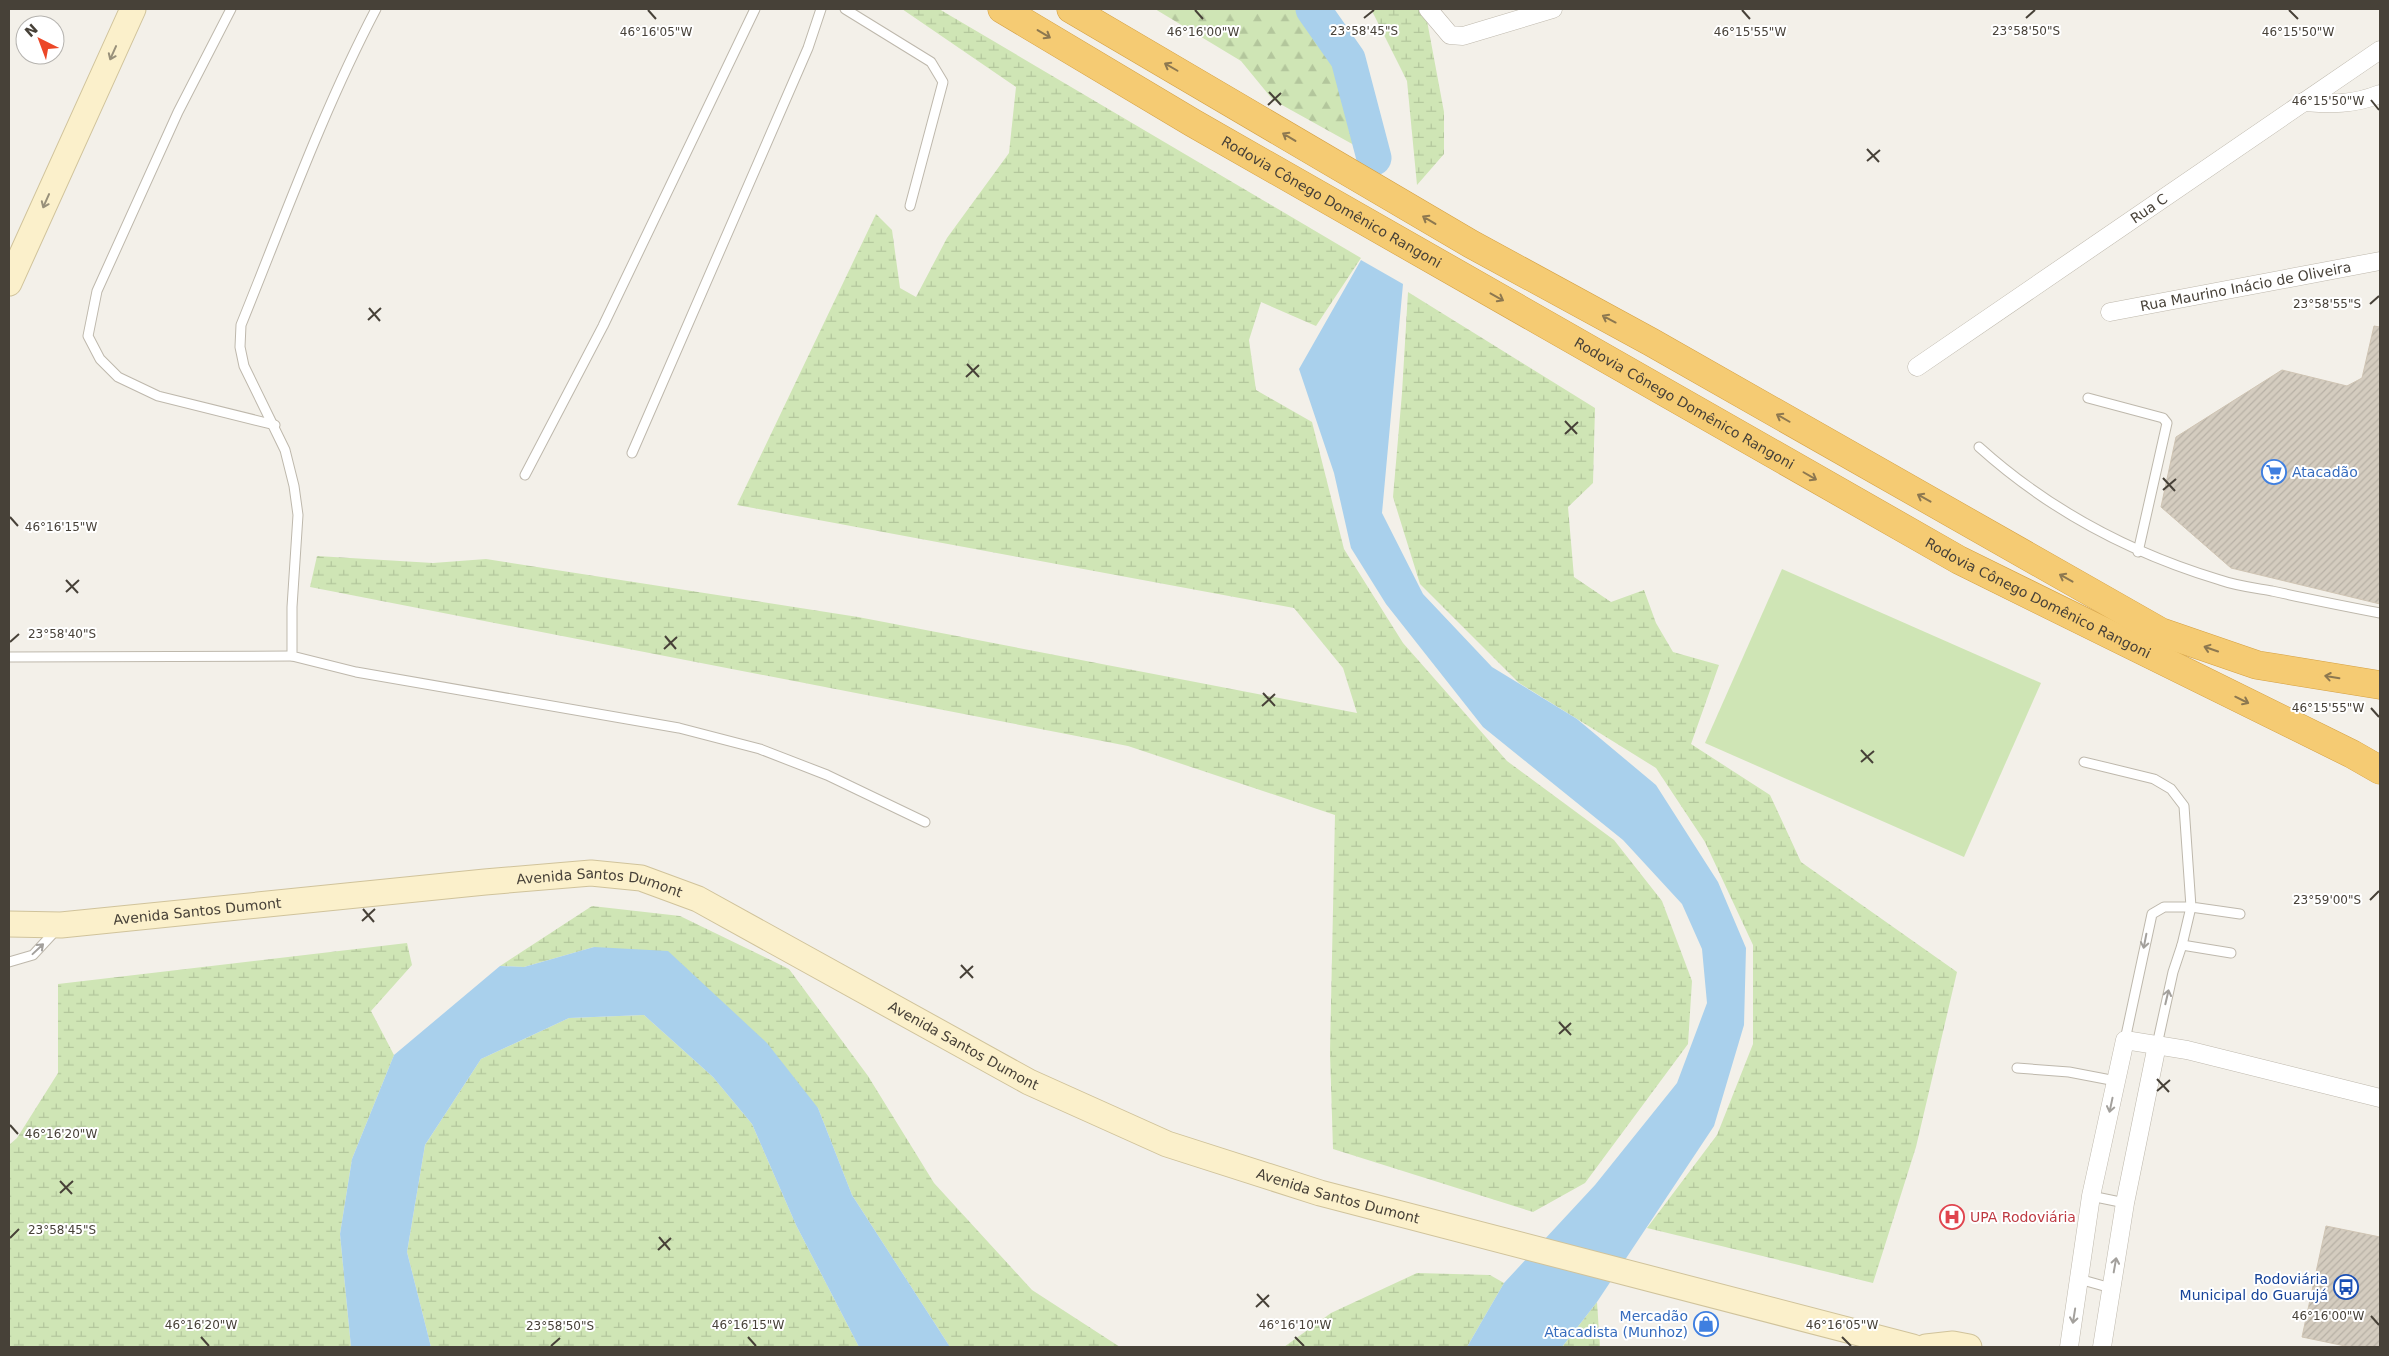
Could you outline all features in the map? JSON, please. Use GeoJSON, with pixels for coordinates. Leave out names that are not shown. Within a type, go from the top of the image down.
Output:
{"type":"FeatureCollection","features":[{"type":"Feature","properties":{"kind":"highway","name":"Rodovia Cônego Domênico Rangoni"},"geometry":{"type":"LineString","coordinates":[[1002,9],[1193,123],[1959,560],[2335,745],[2380,770]]}},
{"type":"Feature","properties":{"kind":"highway","name":"Rodovia Cônego Domênico Rangoni"},"geometry":{"type":"LineString","coordinates":[[1071,9],[1471,244],[1652,342],[2161,632],[2258,665],[2380,684]]}},
{"type":"Feature","properties":{"kind":"main road"},"geometry":{"type":"LineString","coordinates":[[9,283],[133,9]]}},
{"type":"Feature","properties":{"kind":"main road","name":"Avenida Santos Dumont"},"geometry":{"type":"LineString","coordinates":[[9,924],[61,925],[504,880],[591,873],[641,878],[698,899],[1029,1082],[1167,1144],[1320,1193],[1839,1326],[1913,1347]]}},
{"type":"Feature","properties":{"kind":"main road"},"geometry":{"type":"LineString","coordinates":[[1926,1347],[1953,1344],[1969,1347]]}},
{"type":"Feature","properties":{"kind":"street"},"geometry":{"type":"LineString","coordinates":[[1428,9],[1450,35],[1463,36],[1553,9]]}},
{"type":"Feature","properties":{"kind":"street","name":"Rua C"},"geometry":{"type":"LineString","coordinates":[[1917,367],[2380,50]]}},
{"type":"Feature","properties":{"kind":"street"},"geometry":{"type":"LineString","coordinates":[[2303,102],[2341,105],[2362,101],[2380,94]]}},
{"type":"Feature","properties":{"kind":"street","name":"Rua Maurino Inácio de Oliveira"},"geometry":{"type":"LineString","coordinates":[[2110,312],[2380,261]]}},
{"type":"Feature","properties":{"kind":"street"},"geometry":{"type":"LineString","coordinates":[[2069,1347],[2091,1196],[2125,1040],[2157,1044],[2380,1098]]}},
{"type":"Feature","properties":{"kind":"street"},"geometry":{"type":"LineString","coordinates":[[2102,1347],[2125,1203],[2157,1044]]}},
{"type":"Feature","properties":{"kind":"lane"},"geometry":{"type":"LineString","coordinates":[[231,9],[178,112],[97,290],[88,336],[100,359],[118,377],[158,396],[274,425]]}},
{"type":"Feature","properties":{"kind":"lane"},"geometry":{"type":"LineString","coordinates":[[292,656],[292,608],[298,515],[292,477],[285,450],[244,366],[240,347],[242,325],[337,91],[376,9]]}},
{"type":"Feature","properties":{"kind":"lane"},"geometry":{"type":"LineString","coordinates":[[525,475],[603,326],[755,9]]}},
{"type":"Feature","properties":{"kind":"lane"},"geometry":{"type":"LineString","coordinates":[[632,453],[808,48],[820,9]]}},
{"type":"Feature","properties":{"kind":"lane"},"geometry":{"type":"LineString","coordinates":[[845,9],[932,62],[943,82],[910,206]]}},
{"type":"Feature","properties":{"kind":"lane"},"geometry":{"type":"LineString","coordinates":[[2088,398],[2163,418],[2168,423],[2138,552]]}},
{"type":"Feature","properties":{"kind":"lane"},"geometry":{"type":"LineString","coordinates":[[1978,447],[1998,465],[2056,505],[2100,533],[2138,552],[2222,581],[2380,613]]}},
{"type":"Feature","properties":{"kind":"lane"},"geometry":{"type":"LineString","coordinates":[[9,656],[292,656],[356,672],[679,728],[768,752],[827,775],[925,822]]}},
{"type":"Feature","properties":{"kind":"lane"},"geometry":{"type":"LineString","coordinates":[[2084,762],[2154,778],[2171,789],[2184,806],[2191,907],[2173,972],[2157,1044]]}},
{"type":"Feature","properties":{"kind":"lane"},"geometry":{"type":"LineString","coordinates":[[2125,1040],[2152,914],[2164,907],[2191,907],[2240,914]]}},
{"type":"Feature","properties":{"kind":"lane"},"geometry":{"type":"LineString","coordinates":[[9,962],[33,955],[61,925]]}},
{"type":"Feature","properties":{"kind":"lane"},"geometry":{"type":"LineString","coordinates":[[2182,945],[2231,953]]}},
{"type":"Feature","properties":{"kind":"lane"},"geometry":{"type":"LineString","coordinates":[[2017,1068],[2070,1072],[2116,1081]]}},
{"type":"Feature","properties":{"kind":"lane"},"geometry":{"type":"LineString","coordinates":[[2091,1196],[2125,1203]]}},
{"type":"Feature","properties":{"kind":"lane"},"geometry":{"type":"LineString","coordinates":[[2079,1279],[2111,1288]]}},
{"type":"Feature","properties":{"kind":"green space"},"geometry":{"type":"Polygon","coordinates":[[[902,9],[939,9],[1361,258],[1316,326],[1261,302],[1249,340],[1256,390],[1312,422],[1344,549],[1403,643],[1507,761],[1614,840],[1662,901],[1692,981],[1688,1044],[1585,1183],[1533,1212],[1333,1149],[1330,1052],[1335,815],[1128,746],[310,587],[317,556],[433,563],[486,559],[858,617],[1357,713],[1343,668],[1294,608],[737,505],[876,214],[892,230],[900,288],[916,297],[947,238],[1009,153],[1016,87],[902,9]]]}},
{"type":"Feature","properties":{"kind":"green space"},"geometry":{"type":"Polygon","coordinates":[[[1155,9],[1306,9],[1338,52],[1354,145],[1273,100],[1241,61],[1155,9]]]}},
{"type":"Feature","properties":{"kind":"green space"},"geometry":{"type":"Polygon","coordinates":[[[1371,9],[1425,10],[1444,112],[1444,154],[1417,185],[1407,81],[1371,9]]]}},
{"type":"Feature","properties":{"kind":"green space"},"geometry":{"type":"Polygon","coordinates":[[[1408,292],[1595,408],[1593,483],[1568,507],[1574,577],[1611,602],[1644,590],[1656,623],[1673,652],[1719,665],[1691,744],[1770,795],[1801,862],[1957,972],[1916,1147],[1873,1283],[1647,1228],[1717,1135],[1753,1044],[1753,945],[1705,842],[1656,768],[1519,683],[1420,584],[1393,497],[1408,292]]]}},
{"type":"Feature","properties":{"kind":"green space"},"geometry":{"type":"Polygon","coordinates":[[[1782,569],[2041,683],[1964,857],[1705,743],[1782,569]]]}},
{"type":"Feature","properties":{"kind":"green space"},"geometry":{"type":"Polygon","coordinates":[[[592,906],[680,916],[789,969],[868,1076],[934,1183],[1032,1290],[1120,1347],[950,1347],[852,1195],[818,1108],[594,947],[524,967],[500,966],[592,906]]]}},
{"type":"Feature","properties":{"kind":"green space"},"geometry":{"type":"Polygon","coordinates":[[[407,943],[412,965],[371,1011],[394,1055],[352,1159],[340,1234],[351,1347],[9,1347],[9,1145],[17,1138],[58,1073],[58,984],[407,943]]]}},
{"type":"Feature","properties":{"kind":"green space"},"geometry":{"type":"Polygon","coordinates":[[[644,1015],[713,1077],[752,1124],[796,1225],[859,1347],[431,1347],[407,1252],[425,1145],[481,1059],[569,1018],[644,1015]]]}},
{"type":"Feature","properties":{"kind":"green space"},"geometry":{"type":"Polygon","coordinates":[[[1417,1273],[1490,1275],[1504,1283],[1467,1347],[1284,1347],[1331,1313],[1417,1273]]]}},
{"type":"Feature","properties":{"kind":"green space"},"geometry":{"type":"Polygon","coordinates":[[[1597,1302],[1600,1347],[1562,1347],[1597,1302]]]}},
{"type":"Feature","properties":{"kind":"water"},"geometry":{"type":"Polygon","coordinates":[[[1361,260],[1403,284],[1382,513],[1423,594],[1492,667],[1577,719],[1656,785],[1718,882],[1746,948],[1744,1025],[1714,1126],[1597,1302],[1562,1347],[1467,1347],[1504,1283],[1595,1185],[1677,1083],[1707,1003],[1702,949],[1682,904],[1623,840],[1483,727],[1386,604],[1351,548],[1334,473],[1299,369],[1361,260]]]}},
{"type":"Feature","properties":{"kind":"water"},"geometry":{"type":"Polygon","coordinates":[[[594,947],[668,951],[767,1043],[818,1108],[852,1195],[950,1347],[859,1347],[796,1225],[752,1124],[713,1077],[644,1015],[569,1018],[481,1059],[425,1145],[407,1252],[431,1347],[351,1347],[340,1234],[352,1159],[394,1055],[500,966],[524,967],[594,947]]]}},
{"type":"Feature","properties":{"kind":"building","name":"Atacadão"},"geometry":{"type":"Polygon","coordinates":[[[2374,326],[2380,327],[2380,604],[2231,568],[2161,507],[2176,437],[2282,370],[2347,386],[2362,378],[2374,326]]]}},
{"type":"Feature","properties":{"kind":"building","name":"Rodoviária Municipal do Guarujá"},"geometry":{"type":"Polygon","coordinates":[[[2326,1226],[2380,1237],[2380,1347],[2350,1347],[2302,1337],[2326,1226]]]}},
{"type":"Feature","properties":{"kind":"waterway"},"geometry":{"type":"LineString","coordinates":[[1313,9],[1348,59],[1374,158]]}},
{"type":"Feature","properties":{"kind":"place","name":"Atacadão"},"geometry":{"type":"Point","coordinates":[2274,472]}},
{"type":"Feature","properties":{"kind":"place","name":"UPA Rodoviária"},"geometry":{"type":"Point","coordinates":[1952,1217]}},
{"type":"Feature","properties":{"kind":"place","name":"Rodoviária Municipal do Guarujá"},"geometry":{"type":"Point","coordinates":[2346,1287]}},
{"type":"Feature","properties":{"kind":"place","name":"Mercadão Atacadista (Munhoz)"},"geometry":{"type":"Point","coordinates":[1706,1324]}}]}
